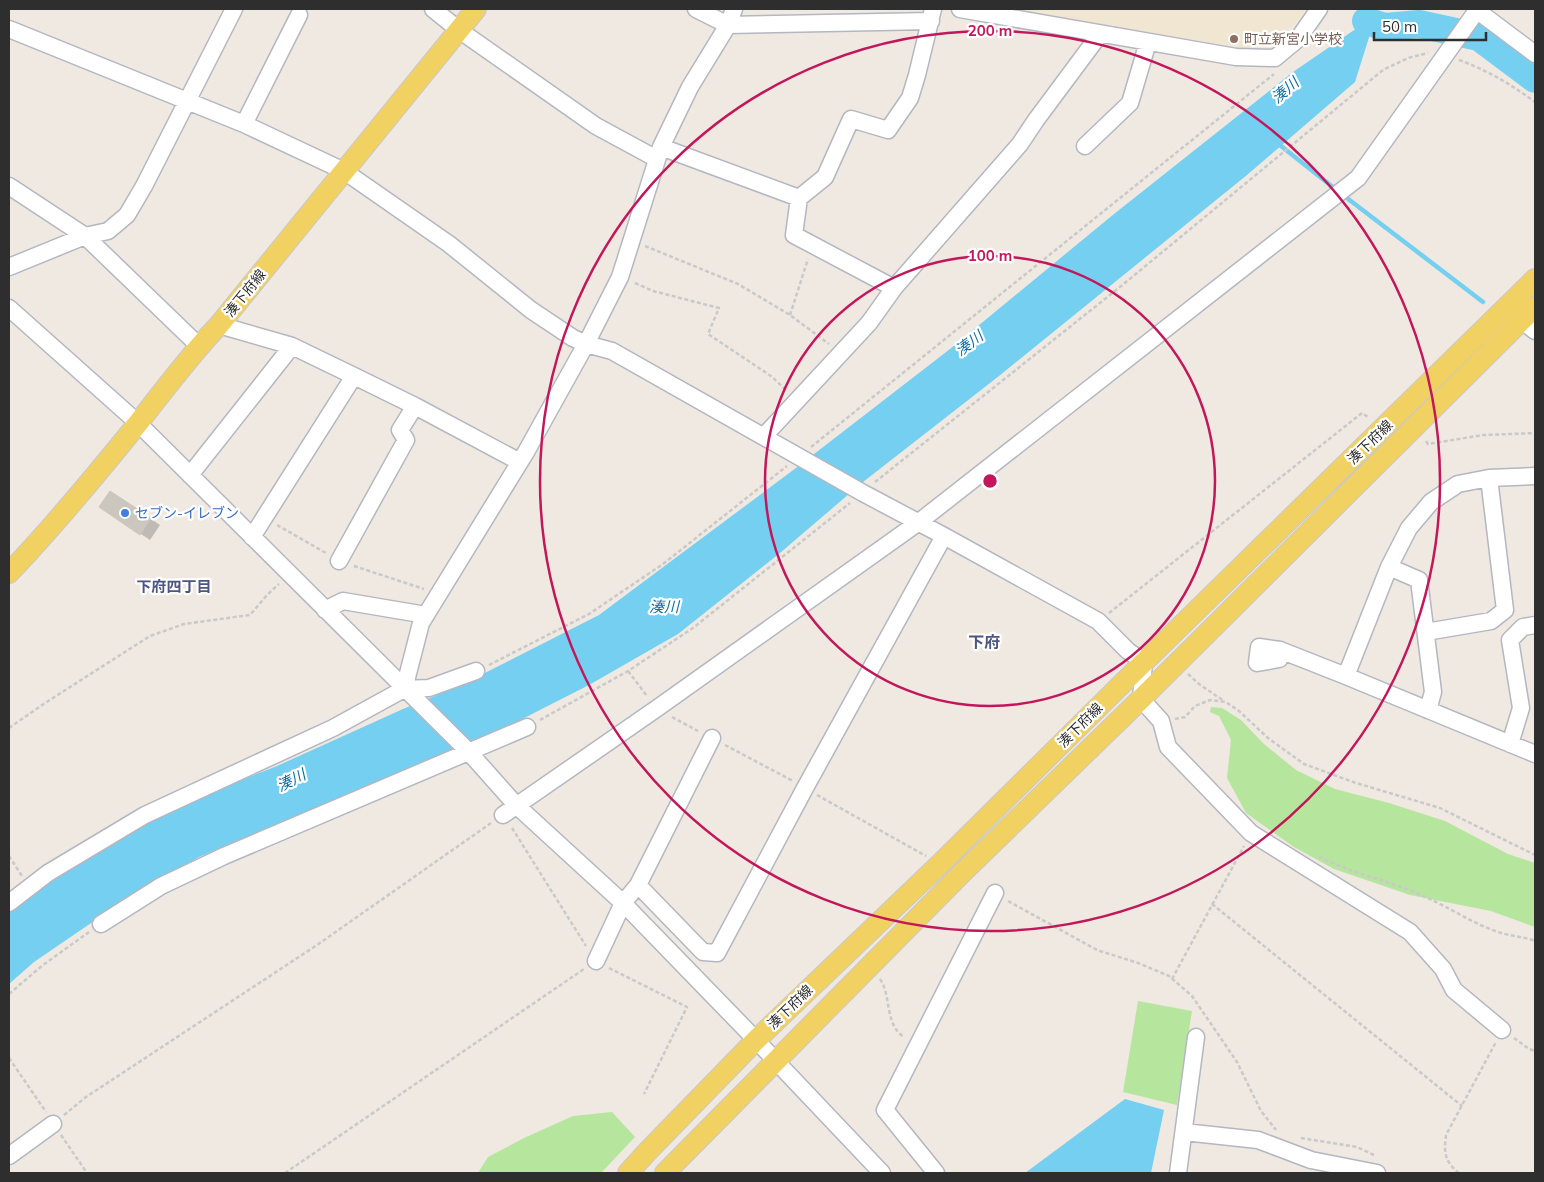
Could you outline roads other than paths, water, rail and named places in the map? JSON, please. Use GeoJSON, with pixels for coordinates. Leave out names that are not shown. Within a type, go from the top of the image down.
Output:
{"type":"FeatureCollection","features":[{"type":"Feature","properties":{"kind":"main road","name":"湊下府線"},"geometry":{"type":"LineString","coordinates":[[9,573],[138,423],[476,9]]}},
{"type":"Feature","properties":{"kind":"main road","name":"湊下府線"},"geometry":{"type":"LineString","coordinates":[[628,1173],[756,1040],[940,864],[1535,279]]}},
{"type":"Feature","properties":{"kind":"main road","name":"湊下府線"},"geometry":{"type":"LineString","coordinates":[[665,1173],[963,872],[1141,699],[1413,427],[1531,320]]}},
{"type":"Feature","properties":{"kind":"street"},"geometry":{"type":"LineString","coordinates":[[9,267],[85,236],[108,231],[127,215],[144,186],[234,9]]}},
{"type":"Feature","properties":{"kind":"street"},"geometry":{"type":"LineString","coordinates":[[433,9],[459,30],[596,126],[659,153],[799,198]]}},
{"type":"Feature","properties":{"kind":"street"},"geometry":{"type":"LineString","coordinates":[[696,9],[728,25],[850,24],[932,15],[918,75],[910,98],[888,130],[851,119],[825,176],[799,198],[794,235],[894,288]]}},
{"type":"Feature","properties":{"kind":"street"},"geometry":{"type":"LineString","coordinates":[[404,689],[421,623],[520,462],[586,344],[620,277],[659,153],[690,87],[728,25],[734,9]]}},
{"type":"Feature","properties":{"kind":"street"},"geometry":{"type":"LineString","coordinates":[[960,9],[1236,57],[1275,58],[1298,39],[1319,9]]}},
{"type":"Feature","properties":{"kind":"street"},"geometry":{"type":"LineString","coordinates":[[510,810],[919,522],[1358,178],[1476,12],[1535,54]]}},
{"type":"Feature","properties":{"kind":"street"},"geometry":{"type":"LineString","coordinates":[[244,124],[299,14]]}},
{"type":"Feature","properties":{"kind":"street"},"geometry":{"type":"LineString","coordinates":[[9,29],[244,124],[344,171],[449,244],[530,310],[573,338],[586,344],[612,351],[862,493],[919,522],[1098,621],[1128,650],[1144,662],[1141,699],[1161,721],[1168,747],[1251,833],[1410,932],[1443,969],[1454,990],[1502,1030]]}},
{"type":"Feature","properties":{"kind":"street"},"geometry":{"type":"LineString","coordinates":[[764,436],[869,323],[894,288],[1020,144],[1100,34]]}},
{"type":"Feature","properties":{"kind":"street"},"geometry":{"type":"LineString","coordinates":[[1085,146],[1130,103],[1148,42]]}},
{"type":"Feature","properties":{"kind":"street"},"geometry":{"type":"LineString","coordinates":[[9,186],[85,236],[199,346]]}},
{"type":"Feature","properties":{"kind":"street"},"geometry":{"type":"LineString","coordinates":[[9,308],[138,423],[324,610],[468,751],[510,810],[623,903],[882,1173]]}},
{"type":"Feature","properties":{"kind":"street"},"geometry":{"type":"LineString","coordinates":[[219,325],[292,346],[415,406],[520,462]]}},
{"type":"Feature","properties":{"kind":"street"},"geometry":{"type":"LineString","coordinates":[[190,475],[292,346]]}},
{"type":"Feature","properties":{"kind":"street"},"geometry":{"type":"LineString","coordinates":[[252,537],[354,376]]}},
{"type":"Feature","properties":{"kind":"street"},"geometry":{"type":"LineString","coordinates":[[339,561],[406,440],[400,430],[415,406]]}},
{"type":"Feature","properties":{"kind":"street"},"geometry":{"type":"LineString","coordinates":[[1346,676],[1389,567],[1409,528],[1431,502],[1458,484],[1489,478],[1535,476]]}},
{"type":"Feature","properties":{"kind":"street"},"geometry":{"type":"LineString","coordinates":[[1426,632],[1491,620],[1505,610],[1489,478]]}},
{"type":"Feature","properties":{"kind":"street"},"geometry":{"type":"LineString","coordinates":[[638,884],[703,952],[717,953],[805,788],[944,536]]}},
{"type":"Feature","properties":{"kind":"street"},"geometry":{"type":"LineString","coordinates":[[1389,567],[1419,580],[1433,692],[1428,710]]}},
{"type":"Feature","properties":{"kind":"street"},"geometry":{"type":"LineString","coordinates":[[324,610],[343,600],[426,615]]}},
{"type":"Feature","properties":{"kind":"street"},"geometry":{"type":"LineString","coordinates":[[1510,744],[1521,708],[1510,640],[1523,627],[1535,625]]}},
{"type":"Feature","properties":{"kind":"street"},"geometry":{"type":"LineString","coordinates":[[1280,650],[1535,754]]}},
{"type":"Feature","properties":{"kind":"street"},"geometry":{"type":"LineString","coordinates":[[9,904],[48,873],[145,816],[333,728],[404,689],[429,688],[476,672]]}},
{"type":"Feature","properties":{"kind":"street"},"geometry":{"type":"LineString","coordinates":[[100,924],[161,886],[224,856],[527,727]]}},
{"type":"Feature","properties":{"kind":"street"},"geometry":{"type":"LineString","coordinates":[[596,961],[623,903],[638,884],[712,738]]}},
{"type":"Feature","properties":{"kind":"street"},"geometry":{"type":"LineString","coordinates":[[936,1173],[884,1110],[995,893]]}},
{"type":"Feature","properties":{"kind":"street"},"geometry":{"type":"LineString","coordinates":[[1178,1173],[1196,1037]]}},
{"type":"Feature","properties":{"kind":"street"},"geometry":{"type":"LineString","coordinates":[[9,1156],[54,1124]]}},
{"type":"Feature","properties":{"kind":"street"},"geometry":{"type":"LineString","coordinates":[[1184,1132],[1258,1140],[1311,1160],[1377,1173]]}},
{"type":"Feature","properties":{"kind":"water","name":"湊川"},"geometry":{"type":"Polygon","coordinates":[[[1376,15],[1355,82],[1247,175],[999,376],[863,482],[780,553],[678,634],[589,685],[485,738],[199,857],[116,906],[34,962],[9,984],[9,911],[38,889],[143,826],[208,793],[277,766],[403,709],[457,687],[599,615],[796,468],[950,349],[1114,214],[1293,72],[1376,15]]]}},
{"type":"Feature","properties":{"kind":"water"},"geometry":{"type":"Polygon","coordinates":[[[1125,1099],[1164,1110],[1151,1173],[1025,1173],[1125,1099]]]}},
{"type":"Feature","properties":{"kind":"waterway","name":"湊川"},"geometry":{"type":"LineString","coordinates":[[1366,21],[1385,27],[1419,24],[1479,37],[1535,79]]}},
{"type":"Feature","properties":{"kind":"waterway"},"geometry":{"type":"LineString","coordinates":[[1276,142],[1334,188]]}},
{"type":"Feature","properties":{"kind":"waterway"},"geometry":{"type":"LineString","coordinates":[[1343,195],[1483,302]]}},
{"type":"Feature","properties":{"kind":"place","name":"町立新宮小学校"},"geometry":{"type":"Point","coordinates":[1234,39]}},
{"type":"Feature","properties":{"kind":"place","name":"セブン-イレブン"},"geometry":{"type":"Point","coordinates":[125,513]}},
{"type":"Feature","properties":{"kind":"district","name":"下府四丁目"},"geometry":{"type":"Point","coordinates":[174,586]}},
{"type":"Feature","properties":{"kind":"district","name":"下府"},"geometry":{"type":"Point","coordinates":[984,642]}}]}
